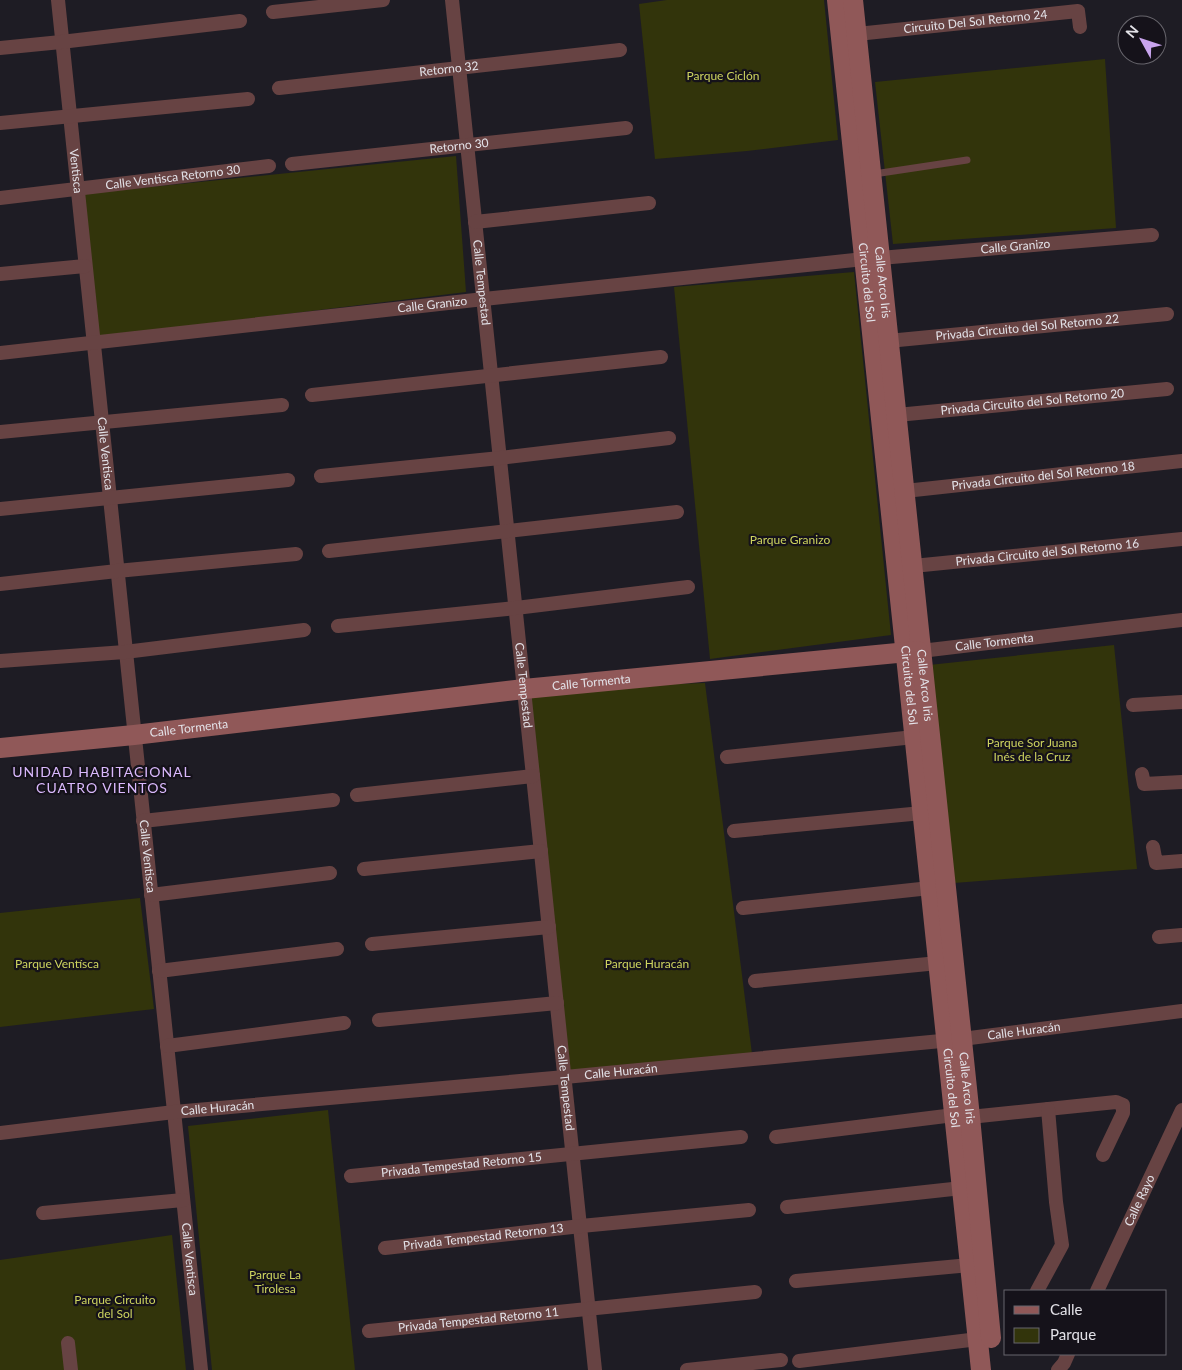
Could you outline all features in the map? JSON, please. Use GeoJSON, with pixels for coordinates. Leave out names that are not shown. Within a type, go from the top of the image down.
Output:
{"type":"FeatureCollection","features":[{"type":"Feature","properties":{"kind":"street","name":"Ventisca"},"geometry":{"type":"LineString","coordinates":[[58,0],[93,344]]}},
{"type":"Feature","properties":{"kind":"street"},"geometry":{"type":"LineString","coordinates":[[273,12],[384,0]]}},
{"type":"Feature","properties":{"kind":"street","name":"Calle Tempestad"},"geometry":{"type":"LineString","coordinates":[[452,0],[595,1370]]}},
{"type":"Feature","properties":{"kind":"street","name":"Circuito del Sol"},"geometry":{"type":"LineString","coordinates":[[837,0],[859,126],[913,652],[914,737],[938,963],[954,1039]]}},
{"type":"Feature","properties":{"kind":"street","name":"Calle Arco Iris"},"geometry":{"type":"LineString","coordinates":[[853,0],[857,34],[859,126],[871,175],[872,258],[888,341],[897,415],[913,566],[913,652],[962,1116],[994,1370]]}},
{"type":"Feature","properties":{"kind":"street","name":"Circuito Del Sol Retorno 24"},"geometry":{"type":"LineString","coordinates":[[857,34],[1078,11],[1080,27]]}},
{"type":"Feature","properties":{"kind":"street"},"geometry":{"type":"LineString","coordinates":[[0,48],[240,21]]}},
{"type":"Feature","properties":{"kind":"street","name":"Retorno 32"},"geometry":{"type":"LineString","coordinates":[[279,88],[620,50]]}},
{"type":"Feature","properties":{"kind":"street"},"geometry":{"type":"LineString","coordinates":[[0,123],[248,99]]}},
{"type":"Feature","properties":{"kind":"street","name":"Retorno 30"},"geometry":{"type":"LineString","coordinates":[[292,164],[626,128]]}},
{"type":"Feature","properties":{"kind":"street","name":"Calle Ventisca Retorno 30"},"geometry":{"type":"LineString","coordinates":[[0,198],[269,166]]}},
{"type":"Feature","properties":{"kind":"street"},"geometry":{"type":"LineString","coordinates":[[475,222],[649,203]]}},
{"type":"Feature","properties":{"kind":"street","name":"Calle Granizo"},"geometry":{"type":"LineString","coordinates":[[0,353],[872,258],[1152,235]]}},
{"type":"Feature","properties":{"kind":"street"},"geometry":{"type":"LineString","coordinates":[[0,274],[85,266]]}},
{"type":"Feature","properties":{"kind":"street","name":"Privada Circuito del Sol Retorno 22"},"geometry":{"type":"LineString","coordinates":[[888,341],[1167,314]]}},
{"type":"Feature","properties":{"kind":"street","name":"Calle Ventisca"},"geometry":{"type":"LineString","coordinates":[[93,344],[201,1370]]}},
{"type":"Feature","properties":{"kind":"street"},"geometry":{"type":"LineString","coordinates":[[312,395],[661,357]]}},
{"type":"Feature","properties":{"kind":"street","name":"Privada Circuito del Sol Retorno 20"},"geometry":{"type":"LineString","coordinates":[[897,415],[1167,389]]}},
{"type":"Feature","properties":{"kind":"street"},"geometry":{"type":"LineString","coordinates":[[0,432],[282,405]]}},
{"type":"Feature","properties":{"kind":"street"},"geometry":{"type":"LineString","coordinates":[[321,476],[500,458],[669,438]]}},
{"type":"Feature","properties":{"kind":"street","name":"Privada Circuito del Sol Retorno 18"},"geometry":{"type":"LineString","coordinates":[[905,490],[1182,461]]}},
{"type":"Feature","properties":{"kind":"street"},"geometry":{"type":"LineString","coordinates":[[0,509],[288,480]]}},
{"type":"Feature","properties":{"kind":"street"},"geometry":{"type":"LineString","coordinates":[[329,551],[677,512]]}},
{"type":"Feature","properties":{"kind":"street","name":"Privada Circuito del Sol Retorno 16"},"geometry":{"type":"LineString","coordinates":[[913,566],[1182,539]]}},
{"type":"Feature","properties":{"kind":"street"},"geometry":{"type":"LineString","coordinates":[[0,584],[296,554]]}},
{"type":"Feature","properties":{"kind":"street"},"geometry":{"type":"LineString","coordinates":[[338,626],[516,608],[688,587]]}},
{"type":"Feature","properties":{"kind":"street","name":"Calle Tormenta"},"geometry":{"type":"LineString","coordinates":[[0,748],[134,735],[524,690],[913,652],[1182,620]]}},
{"type":"Feature","properties":{"kind":"street"},"geometry":{"type":"LineString","coordinates":[[0,661],[125,652],[304,630]]}},
{"type":"Feature","properties":{"kind":"street"},"geometry":{"type":"LineString","coordinates":[[1133,705],[1182,702]]}},
{"type":"Feature","properties":{"kind":"street"},"geometry":{"type":"LineString","coordinates":[[727,757],[914,737]]}},
{"type":"Feature","properties":{"kind":"street"},"geometry":{"type":"LineString","coordinates":[[1142,774],[1144,784],[1182,782]]}},
{"type":"Feature","properties":{"kind":"street"},"geometry":{"type":"LineString","coordinates":[[357,795],[533,776]]}},
{"type":"Feature","properties":{"kind":"street"},"geometry":{"type":"LineString","coordinates":[[143,821],[333,800]]}},
{"type":"Feature","properties":{"kind":"street"},"geometry":{"type":"LineString","coordinates":[[734,831],[922,813]]}},
{"type":"Feature","properties":{"kind":"street"},"geometry":{"type":"LineString","coordinates":[[1154,847],[1156,863],[1182,860]]}},
{"type":"Feature","properties":{"kind":"street"},"geometry":{"type":"LineString","coordinates":[[364,870],[541,851]]}},
{"type":"Feature","properties":{"kind":"street"},"geometry":{"type":"LineString","coordinates":[[151,895],[330,873]]}},
{"type":"Feature","properties":{"kind":"street"},"geometry":{"type":"LineString","coordinates":[[743,908],[930,888]]}},
{"type":"Feature","properties":{"kind":"street"},"geometry":{"type":"LineString","coordinates":[[372,944],[549,927]]}},
{"type":"Feature","properties":{"kind":"street"},"geometry":{"type":"LineString","coordinates":[[1159,937],[1182,935]]}},
{"type":"Feature","properties":{"kind":"street"},"geometry":{"type":"LineString","coordinates":[[159,971],[337,948]]}},
{"type":"Feature","properties":{"kind":"street"},"geometry":{"type":"LineString","coordinates":[[755,981],[938,963]]}},
{"type":"Feature","properties":{"kind":"street"},"geometry":{"type":"LineString","coordinates":[[379,1020],[557,1002]]}},
{"type":"Feature","properties":{"kind":"street","name":"Calle Huracán"},"geometry":{"type":"LineString","coordinates":[[0,1133],[174,1112],[565,1078],[954,1039],[1182,1011]]}},
{"type":"Feature","properties":{"kind":"street"},"geometry":{"type":"LineString","coordinates":[[167,1046],[344,1024]]}},
{"type":"Feature","properties":{"kind":"street"},"geometry":{"type":"LineString","coordinates":[[776,1137],[962,1116],[1116,1102],[1123,1105],[1123,1113],[1104,1155]]}},
{"type":"Feature","properties":{"kind":"street"},"geometry":{"type":"LineString","coordinates":[[1037,1290],[1062,1245],[1056,1202],[1048,1109]]}},
{"type":"Feature","properties":{"kind":"street","name":"Calle Rayo"},"geometry":{"type":"LineString","coordinates":[[1097,1290],[1182,1110]]}},
{"type":"Feature","properties":{"kind":"street","name":"Circuito del Sol"},"geometry":{"type":"LineString","coordinates":[[962,1116],[962,1188],[981,1370]]}},
{"type":"Feature","properties":{"kind":"street","name":"Privada Tempestad Retorno 15"},"geometry":{"type":"LineString","coordinates":[[351,1176],[741,1137]]}},
{"type":"Feature","properties":{"kind":"street"},"geometry":{"type":"LineString","coordinates":[[788,1207],[962,1188]]}},
{"type":"Feature","properties":{"kind":"street"},"geometry":{"type":"LineString","coordinates":[[43,1214],[183,1200]]}},
{"type":"Feature","properties":{"kind":"street","name":"Privada Tempestad Retorno 13"},"geometry":{"type":"LineString","coordinates":[[385,1248],[581,1226],[749,1210]]}},
{"type":"Feature","properties":{"kind":"street"},"geometry":{"type":"LineString","coordinates":[[796,1281],[970,1265]]}},
{"type":"Feature","properties":{"kind":"street","name":"Privada Tempestad Retorno 11"},"geometry":{"type":"LineString","coordinates":[[369,1331],[755,1292]]}},
{"type":"Feature","properties":{"kind":"street"},"geometry":{"type":"LineString","coordinates":[[799,1361],[978,1339]]}},
{"type":"Feature","properties":{"kind":"street"},"geometry":{"type":"LineString","coordinates":[[68,1343],[70,1370]]}},
{"type":"Feature","properties":{"kind":"street"},"geometry":{"type":"LineString","coordinates":[[1058,1370],[1068,1355]]}},
{"type":"Feature","properties":{"kind":"street"},"geometry":{"type":"LineString","coordinates":[[687,1370],[781,1360]]}},
{"type":"Feature","properties":{"kind":"lane"},"geometry":{"type":"LineString","coordinates":[[871,175],[967,160]]}},
{"type":"Feature","properties":{"kind":"green space","name":"Parque Ciclón"},"geometry":{"type":"Polygon","coordinates":[[[667,0],[824,0],[838,140],[747,151],[655,159],[639,4],[667,0]]]}},
{"type":"Feature","properties":{"kind":"green space"},"geometry":{"type":"Polygon","coordinates":[[[1105,59],[1116,228],[893,244],[875,82],[1105,59]]]}},
{"type":"Feature","properties":{"kind":"green space"},"geometry":{"type":"Polygon","coordinates":[[[456,156],[466,292],[98,337],[82,194],[456,156]]]}},
{"type":"Feature","properties":{"kind":"green space","name":"Parque Granizo"},"geometry":{"type":"Polygon","coordinates":[[[854,272],[891,635],[710,659],[674,287],[854,272]]]}},
{"type":"Feature","properties":{"kind":"green space","name":"Parque Sor Juana Inés de la Cruz"},"geometry":{"type":"Polygon","coordinates":[[[1114,645],[1137,869],[954,883],[929,665],[1114,645]]]}},
{"type":"Feature","properties":{"kind":"green space","name":"Parque Huracán"},"geometry":{"type":"Polygon","coordinates":[[[705,683],[752,1054],[565,1077],[524,689],[705,683]]]}},
{"type":"Feature","properties":{"kind":"green space","name":"Parque Ventísca"},"geometry":{"type":"Polygon","coordinates":[[[140,898],[154,1009],[0,1027],[0,913],[140,898]]]}},
{"type":"Feature","properties":{"kind":"green space","name":"Parque La Tirolesa"},"geometry":{"type":"Polygon","coordinates":[[[328,1110],[355,1370],[212,1370],[188,1126],[328,1110]]]}},
{"type":"Feature","properties":{"kind":"green space","name":"Parque Circuito del Sol"},"geometry":{"type":"Polygon","coordinates":[[[172,1235],[186,1370],[0,1370],[0,1260],[172,1235]]]}},
{"type":"Feature","properties":{"kind":"district","name":"UNIDAD HABITACIONAL CUATRO VIENTOS"},"geometry":{"type":"Point","coordinates":[102,780]}}]}
